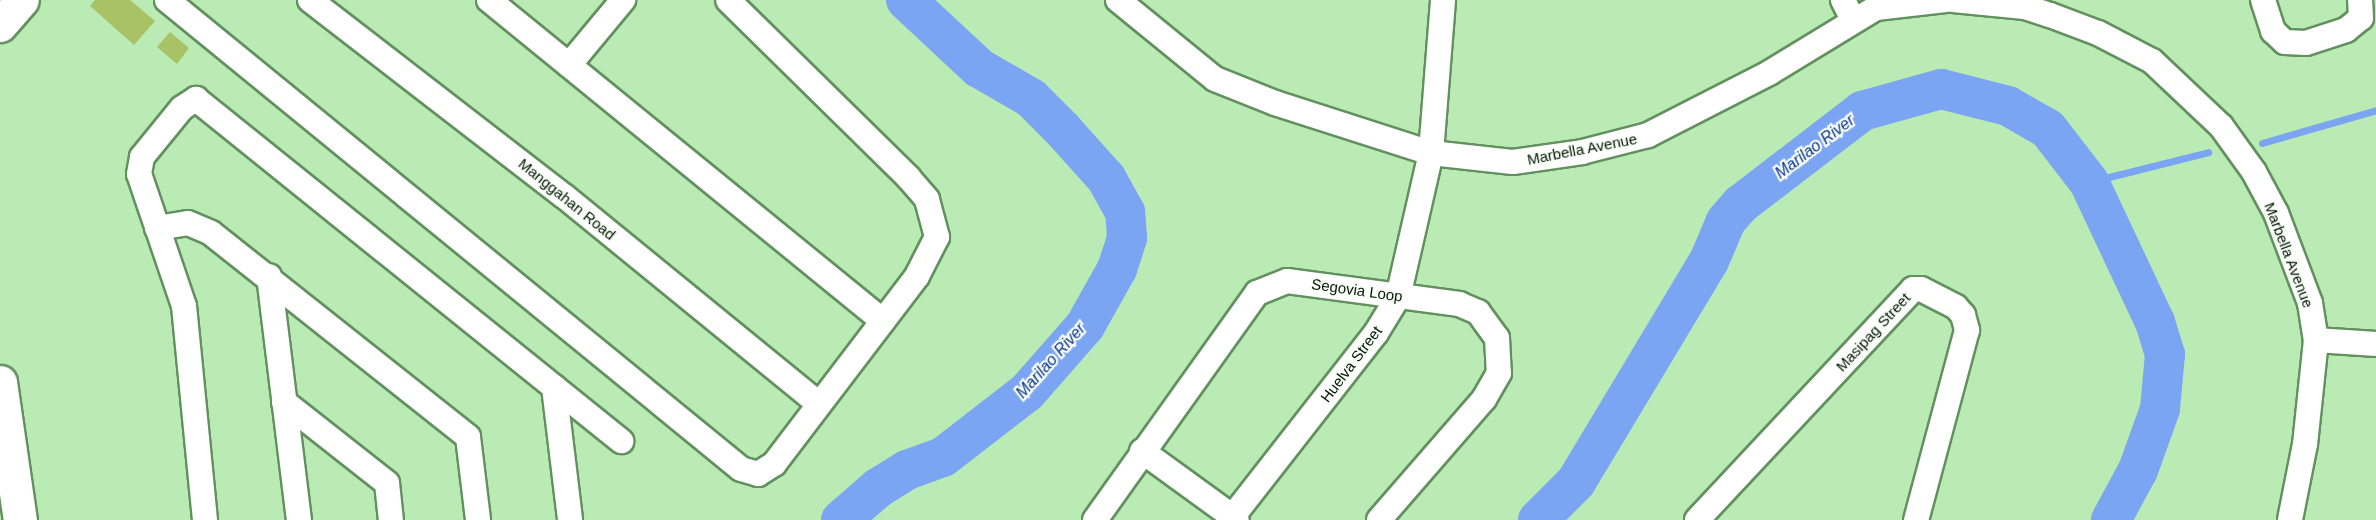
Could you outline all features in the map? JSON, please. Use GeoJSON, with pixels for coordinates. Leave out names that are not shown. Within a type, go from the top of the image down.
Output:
{"type":"FeatureCollection","features":[{"type":"Feature","properties":{"kind":"main road"},"geometry":{"type":"LineString","coordinates":[[0,25],[22,0]]}},
{"type":"Feature","properties":{"kind":"main road"},"geometry":{"type":"LineString","coordinates":[[0,382],[20,520]]}},
{"type":"Feature","properties":{"kind":"street","name":"Manggahan Road"},"geometry":{"type":"LineString","coordinates":[[310,0],[564,196],[819,404]]}},
{"type":"Feature","properties":{"kind":"street"},"geometry":{"type":"LineString","coordinates":[[489,0],[883,321]]}},
{"type":"Feature","properties":{"kind":"street"},"geometry":{"type":"LineString","coordinates":[[569,65],[623,0]]}},
{"type":"Feature","properties":{"kind":"street"},"geometry":{"type":"LineString","coordinates":[[172,1],[741,469],[758,474],[774,464],[917,276],[937,237],[927,199],[728,0]]}},
{"type":"Feature","properties":{"kind":"street","name":"Marbella Avenue"},"geometry":{"type":"LineString","coordinates":[[1118,0],[1215,79],[1275,103],[1431,153],[1513,162],[1582,152],[1648,135],[1768,73],[1848,10],[1876,9],[1946,0]]}},
{"type":"Feature","properties":{"kind":"street","name":"Huelva Street"},"geometry":{"type":"LineString","coordinates":[[1235,518],[1376,333],[1398,297],[1431,153],[1444,0]]}},
{"type":"Feature","properties":{"kind":"street","name":"Marbella Avenue"},"geometry":{"type":"LineString","coordinates":[[1953,0],[2025,7],[2075,22],[2152,61],[2221,126],[2276,213],[2310,303],[2316,340],[2305,444],[2290,520]]}},
{"type":"Feature","properties":{"kind":"street"},"geometry":{"type":"LineString","coordinates":[[2263,0],[2273,31],[2285,42],[2306,43],[2346,30],[2361,18],[2360,0]]}},
{"type":"Feature","properties":{"kind":"street"},"geometry":{"type":"LineString","coordinates":[[206,520],[184,306],[157,228],[139,165],[182,108],[196,99],[621,441]]}},
{"type":"Feature","properties":{"kind":"street"},"geometry":{"type":"LineString","coordinates":[[157,228],[178,223],[200,227],[268,276],[468,437],[478,520]]}},
{"type":"Feature","properties":{"kind":"street"},"geometry":{"type":"LineString","coordinates":[[268,276],[299,520]]}},
{"type":"Feature","properties":{"kind":"street","name":"Segovia Loop"},"geometry":{"type":"LineString","coordinates":[[1095,520],[1142,451],[1266,286],[1287,281],[1459,304],[1478,312],[1497,338],[1499,373],[1484,399],[1379,520]]}},
{"type":"Feature","properties":{"kind":"street","name":"Masipag Street"},"geometry":{"type":"LineString","coordinates":[[1697,520],[1913,290],[1921,289],[1956,307],[1963,315],[1967,330],[1916,520]]}},
{"type":"Feature","properties":{"kind":"street"},"geometry":{"type":"LineString","coordinates":[[2316,340],[2376,344]]}},
{"type":"Feature","properties":{"kind":"street"},"geometry":{"type":"LineString","coordinates":[[554,387],[570,520]]}},
{"type":"Feature","properties":{"kind":"street"},"geometry":{"type":"LineString","coordinates":[[284,402],[387,483],[391,520]]}},
{"type":"Feature","properties":{"kind":"street"},"geometry":{"type":"LineString","coordinates":[[1142,451],[1235,518]]}},
{"type":"Feature","properties":{"kind":"building"},"geometry":{"type":"Polygon","coordinates":[[[95,0],[130,0],[155,21],[134,45],[90,6],[95,0]]]}},
{"type":"Feature","properties":{"kind":"building"},"geometry":{"type":"Polygon","coordinates":[[[170,32],[189,48],[177,64],[157,47],[170,32]]]}},
{"type":"Feature","properties":{"kind":"waterway","name":"Marilao River"},"geometry":{"type":"LineString","coordinates":[[841,520],[878,488],[907,470],[943,457],[1027,392],[1085,326],[1117,269],[1127,238],[1125,212],[1106,178],[1063,130],[1031,98],[979,68],[906,0]]}},
{"type":"Feature","properties":{"kind":"waterway","name":"Marilao River"},"geometry":{"type":"LineString","coordinates":[[1538,520],[1576,482],[1709,261],[1726,221],[1741,204],[1862,111],[1941,89],[2008,106],[2048,129],[2089,182],[2155,322],[2165,354],[2160,409],[2138,470],[2111,520]]}},
{"type":"Feature","properties":{"kind":"waterway"},"geometry":{"type":"LineString","coordinates":[[2262,143],[2376,110]]}},
{"type":"Feature","properties":{"kind":"waterway"},"geometry":{"type":"LineString","coordinates":[[2089,182],[2208,152]]}}]}
